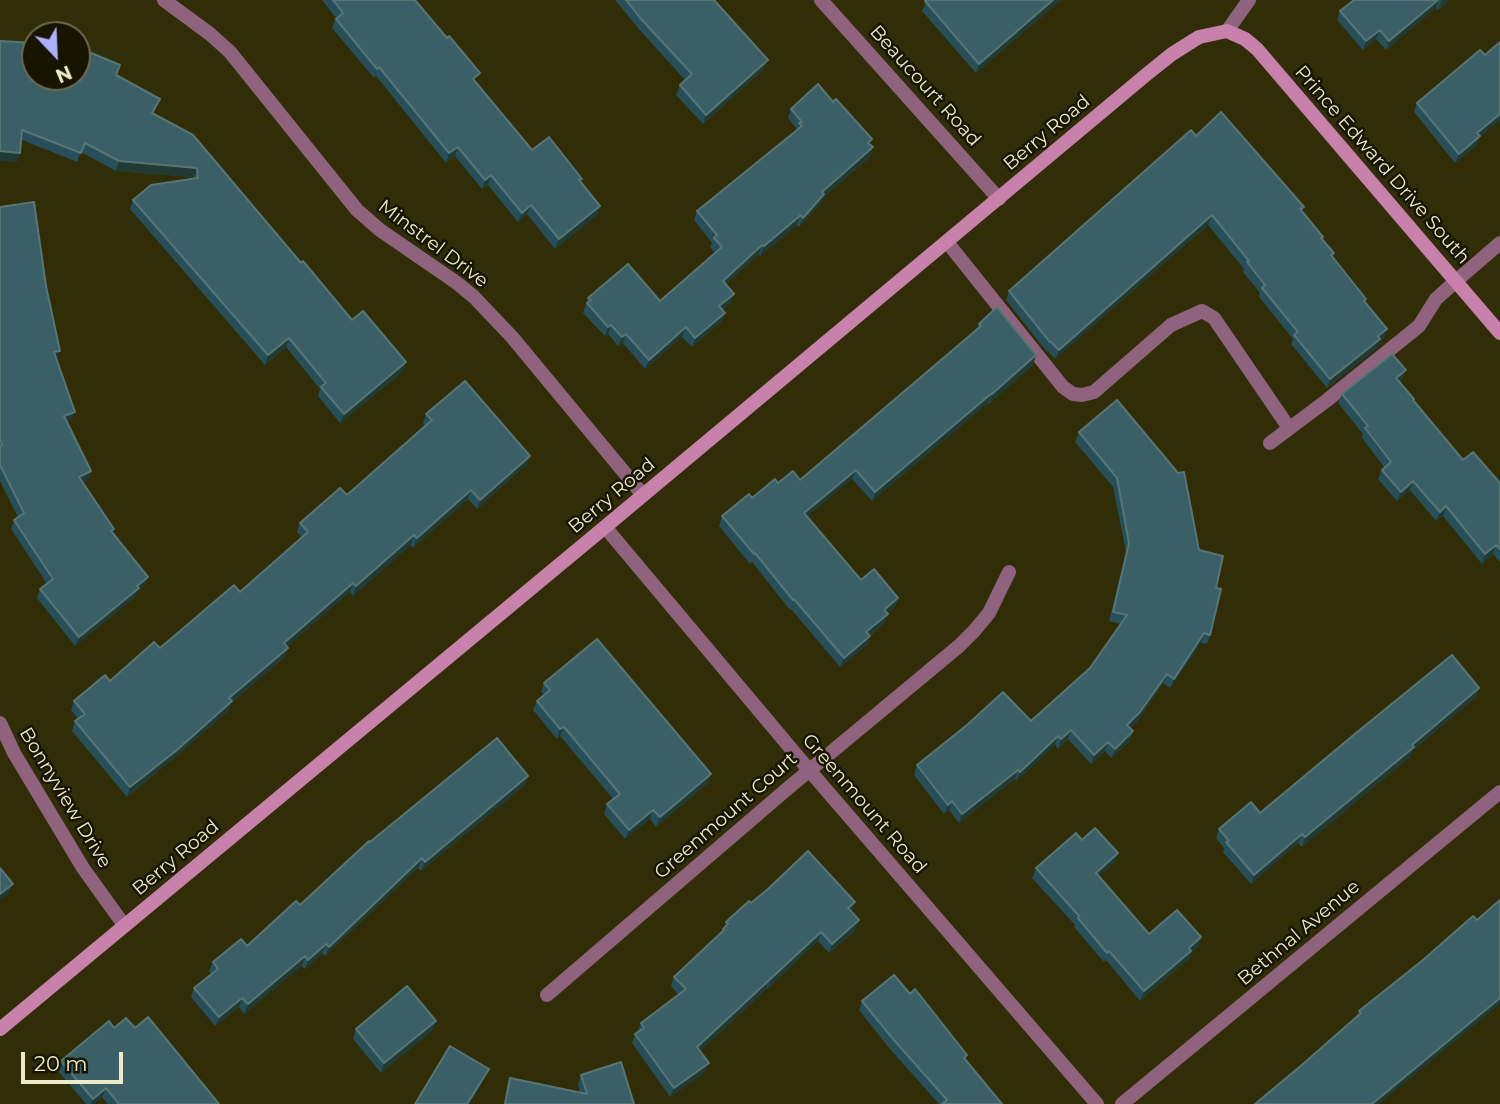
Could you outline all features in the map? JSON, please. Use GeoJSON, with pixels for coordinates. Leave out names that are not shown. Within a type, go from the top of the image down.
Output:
{"type":"FeatureCollection","features":[{"type":"Feature","properties":{"kind":"street","name":"Minstrel Drive"},"geometry":{"type":"LineString","coordinates":[[164,0],[230,52],[357,210],[380,230],[457,282],[512,337],[643,495]]}},
{"type":"Feature","properties":{"kind":"street","name":"Beaucourt Road"},"geometry":{"type":"LineString","coordinates":[[821,0],[999,199]]}},
{"type":"Feature","properties":{"kind":"street"},"geometry":{"type":"LineString","coordinates":[[1227,31],[1249,0]]}},
{"type":"Feature","properties":{"kind":"street","name":"Berry Road"},"geometry":{"type":"LineString","coordinates":[[0,1029],[1172,54],[1199,37],[1227,31]]}},
{"type":"Feature","properties":{"kind":"street","name":"Prince Edward Drive South"},"geometry":{"type":"LineString","coordinates":[[1227,31],[1245,39],[1257,49],[1500,333]]}},
{"type":"Feature","properties":{"kind":"street"},"geometry":{"type":"LineString","coordinates":[[947,242],[1063,387],[1073,394],[1094,392],[1171,325],[1202,311],[1214,318],[1289,428]]}},
{"type":"Feature","properties":{"kind":"street"},"geometry":{"type":"LineString","coordinates":[[1270,443],[1419,326],[1436,299],[1500,243]]}},
{"type":"Feature","properties":{"kind":"street","name":"Greenmount Road"},"geometry":{"type":"LineString","coordinates":[[605,527],[809,770],[1097,1104]]}},
{"type":"Feature","properties":{"kind":"street","name":"Greenmount Court"},"geometry":{"type":"LineString","coordinates":[[547,995],[809,770],[959,646],[989,612],[1009,572]]}},
{"type":"Feature","properties":{"kind":"street","name":"Bonnyview Drive"},"geometry":{"type":"LineString","coordinates":[[0,723],[13,753],[83,868],[124,925]]}},
{"type":"Feature","properties":{"kind":"street","name":"Bethnal Avenue"},"geometry":{"type":"LineString","coordinates":[[1122,1104],[1500,792]]}},
{"type":"Feature","properties":{"kind":"building"},"geometry":{"type":"Polygon","coordinates":[[[333,0],[415,0],[480,73],[473,79],[532,150],[549,137],[600,206],[559,239],[531,205],[522,213],[491,175],[485,180],[458,147],[449,153],[336,19],[343,13],[333,0]]]}},
{"type":"Feature","properties":{"kind":"building"},"geometry":{"type":"Polygon","coordinates":[[[626,0],[714,0],[768,60],[706,115],[680,85],[692,74],[626,0]]]}},
{"type":"Feature","properties":{"kind":"building"},"geometry":{"type":"Polygon","coordinates":[[[1053,0],[979,64],[925,1],[1053,0]]]}},
{"type":"Feature","properties":{"kind":"building"},"geometry":{"type":"Polygon","coordinates":[[[1354,0],[1438,0],[1389,41],[1380,30],[1366,41],[1340,11],[1354,0]]]}},
{"type":"Feature","properties":{"kind":"building"},"geometry":{"type":"Polygon","coordinates":[[[0,41],[21,42],[21,91],[91,91],[91,53],[120,65],[116,75],[160,99],[152,113],[193,135],[352,320],[363,311],[406,362],[344,414],[321,387],[326,383],[289,338],[268,355],[133,200],[151,185],[198,178],[197,168],[119,161],[85,143],[81,153],[22,130],[20,153],[0,151],[0,41]]]}},
{"type":"Feature","properties":{"kind":"building"},"geometry":{"type":"Polygon","coordinates":[[[1500,42],[1500,114],[1477,133],[1480,136],[1459,154],[1417,103],[1480,50],[1485,55],[1500,42]]]}},
{"type":"Feature","properties":{"kind":"building"},"geometry":{"type":"Polygon","coordinates":[[[818,84],[833,102],[836,99],[872,139],[868,143],[873,147],[822,192],[824,194],[803,218],[801,215],[762,245],[723,281],[734,294],[719,306],[725,313],[695,338],[686,327],[649,360],[626,334],[622,337],[611,325],[608,327],[587,303],[591,300],[588,298],[628,264],[660,301],[722,247],[714,238],[717,235],[697,211],[802,126],[799,123],[802,122],[791,109],[818,84]]]}},
{"type":"Feature","properties":{"kind":"building"},"geometry":{"type":"Polygon","coordinates":[[[1221,112],[1304,207],[1300,209],[1334,253],[1331,255],[1387,329],[1378,336],[1380,339],[1330,379],[1294,335],[1298,332],[1262,288],[1265,285],[1247,262],[1249,261],[1212,215],[1059,350],[1009,291],[1191,130],[1196,136],[1221,112]]]}},
{"type":"Feature","properties":{"kind":"building"},"geometry":{"type":"Polygon","coordinates":[[[34,202],[46,286],[60,351],[54,352],[75,412],[64,416],[91,471],[79,477],[114,529],[111,531],[148,577],[137,586],[139,588],[79,637],[40,589],[53,579],[14,520],[24,513],[0,465],[0,207],[34,202]]]}},
{"type":"Feature","properties":{"kind":"building"},"geometry":{"type":"Polygon","coordinates":[[[997,307],[1036,355],[875,492],[856,470],[804,513],[861,580],[874,569],[898,598],[884,610],[888,614],[866,632],[870,636],[844,658],[722,516],[749,494],[752,498],[775,479],[778,483],[793,471],[800,480],[981,326],[979,324],[997,307]]]}},
{"type":"Feature","properties":{"kind":"building"},"geometry":{"type":"Polygon","coordinates":[[[1392,354],[1406,370],[1396,378],[1463,460],[1473,452],[1500,483],[1500,549],[1496,545],[1485,554],[1446,506],[1440,512],[1413,481],[1401,492],[1382,470],[1391,462],[1365,428],[1368,426],[1342,394],[1392,354]]]}},
{"type":"Feature","properties":{"kind":"building"},"geometry":{"type":"Polygon","coordinates":[[[465,381],[530,456],[480,500],[471,490],[417,538],[414,535],[356,586],[353,583],[284,643],[288,648],[229,698],[232,701],[130,787],[75,721],[85,714],[74,701],[105,675],[110,681],[154,642],[160,648],[234,585],[240,592],[308,532],[300,523],[340,488],[347,495],[432,420],[426,414],[465,381]]]}},
{"type":"Feature","properties":{"kind":"building"},"geometry":{"type":"Polygon","coordinates":[[[1117,400],[1178,473],[1184,472],[1199,550],[1223,556],[1216,588],[1221,589],[1210,635],[1204,633],[1174,679],[1167,674],[1140,712],[1127,725],[1133,731],[1115,749],[1108,742],[1094,755],[1071,730],[1061,739],[1058,736],[1020,772],[1018,770],[962,814],[952,801],[948,805],[917,765],[1003,692],[1031,721],[1090,668],[1127,615],[1113,612],[1129,543],[1117,478],[1079,432],[1117,400]]]}},
{"type":"Feature","properties":{"kind":"building"},"geometry":{"type":"Polygon","coordinates":[[[597,639],[711,774],[660,817],[653,810],[629,830],[607,804],[620,794],[564,727],[560,729],[537,701],[550,690],[544,683],[597,639]]]}},
{"type":"Feature","properties":{"kind":"building"},"geometry":{"type":"Polygon","coordinates":[[[1452,655],[1479,688],[1412,745],[1414,747],[1305,837],[1302,834],[1254,875],[1226,842],[1229,841],[1219,829],[1251,802],[1260,813],[1452,655]]]}},
{"type":"Feature","properties":{"kind":"building"},"geometry":{"type":"Polygon","coordinates":[[[497,738],[528,776],[425,862],[422,858],[329,947],[326,944],[308,960],[305,956],[248,1004],[242,998],[219,1017],[194,988],[218,969],[213,962],[241,939],[247,946],[296,901],[300,905],[369,841],[497,738]]]}},
{"type":"Feature","properties":{"kind":"building"},"geometry":{"type":"Polygon","coordinates":[[[1095,828],[1118,853],[1096,873],[1149,934],[1177,910],[1201,937],[1189,948],[1191,951],[1144,991],[1109,951],[1107,953],[1079,916],[1036,868],[1076,833],[1082,840],[1095,828]]]}},
{"type":"Feature","properties":{"kind":"building"},"geometry":{"type":"Polygon","coordinates":[[[808,851],[855,902],[848,908],[859,920],[832,944],[821,932],[697,1047],[709,1063],[674,1088],[635,1034],[644,1028],[641,1023],[686,989],[674,977],[724,930],[728,924],[726,922],[749,901],[751,903],[768,889],[808,851]]]}},
{"type":"Feature","properties":{"kind":"building"},"geometry":{"type":"Polygon","coordinates":[[[0,868],[13,884],[0,894],[0,868]]]}},
{"type":"Feature","properties":{"kind":"building"},"geometry":{"type":"Polygon","coordinates":[[[1500,900],[1500,998],[1372,1104],[1255,1104],[1361,1013],[1359,1011],[1473,916],[1477,920],[1500,900]]]}},
{"type":"Feature","properties":{"kind":"building"},"geometry":{"type":"Polygon","coordinates":[[[894,975],[910,994],[915,989],[967,1055],[964,1058],[1002,1104],[942,1104],[947,1100],[862,1001],[894,975]]]}},
{"type":"Feature","properties":{"kind":"building"},"geometry":{"type":"Polygon","coordinates":[[[407,986],[436,1021],[384,1063],[356,1029],[407,986]]]}},
{"type":"Feature","properties":{"kind":"building"},"geometry":{"type":"Polygon","coordinates":[[[148,1017],[219,1104],[119,1104],[106,1088],[93,1099],[61,1061],[109,1021],[114,1028],[126,1018],[135,1028],[148,1017]]]}},
{"type":"Feature","properties":{"kind":"building"},"geometry":{"type":"Polygon","coordinates":[[[450,1046],[489,1069],[467,1104],[415,1104],[450,1046]]]}},
{"type":"Feature","properties":{"kind":"building"},"geometry":{"type":"Polygon","coordinates":[[[621,1062],[634,1104],[505,1104],[510,1078],[587,1094],[581,1075],[621,1062]]]}}]}
